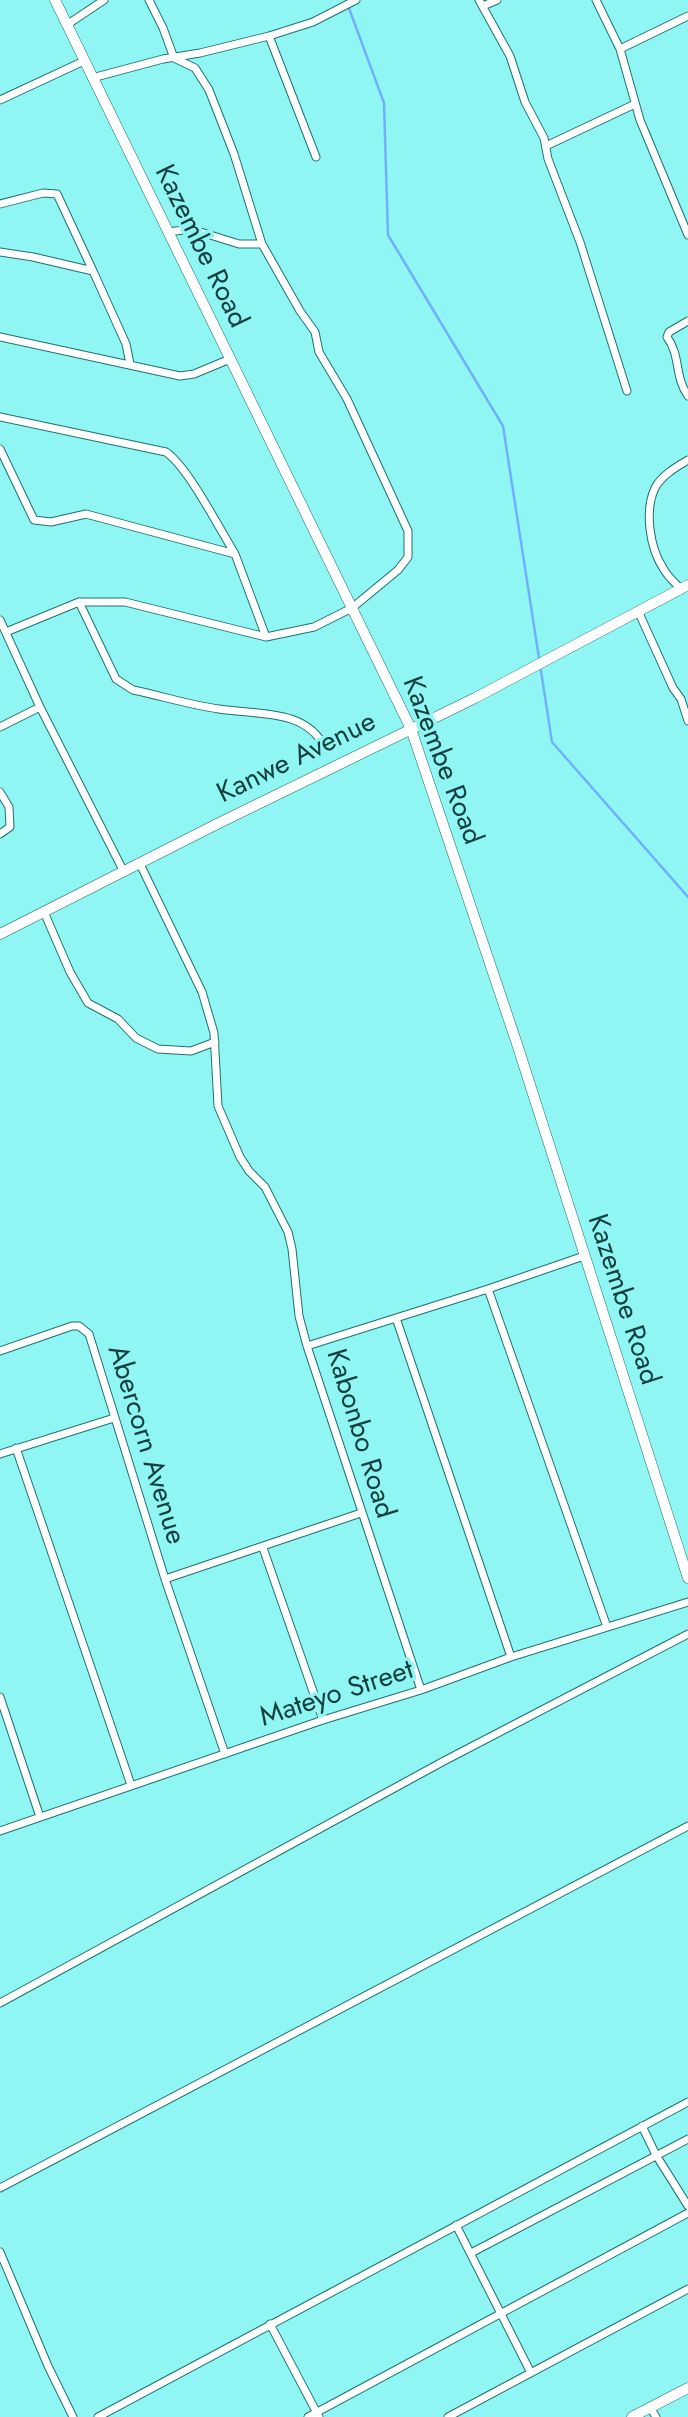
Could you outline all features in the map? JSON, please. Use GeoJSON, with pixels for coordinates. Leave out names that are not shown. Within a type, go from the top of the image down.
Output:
{"type":"FeatureCollection","features":[{"type":"Feature","properties":{"kind":"main road","name":"Kazembe Road"},"geometry":{"type":"LineString","coordinates":[[55,0],[411,729],[517,1044],[688,1578]]}},
{"type":"Feature","properties":{"kind":"main road","name":"Kanwe Avenue"},"geometry":{"type":"LineString","coordinates":[[0,934],[475,698],[684,587]]}},
{"type":"Feature","properties":{"kind":"main road"},"geometry":{"type":"LineString","coordinates":[[632,2417],[653,2412],[688,2388]]}},
{"type":"Feature","properties":{"kind":"street"},"geometry":{"type":"LineString","coordinates":[[68,24],[104,0]]}},
{"type":"Feature","properties":{"kind":"street"},"geometry":{"type":"LineString","coordinates":[[6,632],[79,602],[125,602],[266,637],[314,627],[352,608],[398,570],[408,557],[408,531],[347,400],[319,352],[316,332],[300,311],[262,244],[234,155],[209,90],[194,68],[174,58],[149,0]]}},
{"type":"Feature","properties":{"kind":"street"},"geometry":{"type":"LineString","coordinates":[[92,78],[269,36],[313,22],[356,0]]}},
{"type":"Feature","properties":{"kind":"street"},"geometry":{"type":"LineString","coordinates":[[497,0],[481,3],[510,56],[525,102],[546,146],[548,159],[580,242],[627,391]]}},
{"type":"Feature","properties":{"kind":"street"},"geometry":{"type":"LineString","coordinates":[[596,0],[620,49],[635,104],[688,235]]}},
{"type":"Feature","properties":{"kind":"street"},"geometry":{"type":"LineString","coordinates":[[620,49],[688,16]]}},
{"type":"Feature","properties":{"kind":"street"},"geometry":{"type":"LineString","coordinates":[[269,36],[316,157]]}},
{"type":"Feature","properties":{"kind":"street"},"geometry":{"type":"LineString","coordinates":[[2,96],[84,61]]}},
{"type":"Feature","properties":{"kind":"street"},"geometry":{"type":"LineString","coordinates":[[546,146],[635,104]]}},
{"type":"Feature","properties":{"kind":"street"},"geometry":{"type":"LineString","coordinates":[[0,204],[43,193],[57,194],[125,344],[130,364]]}},
{"type":"Feature","properties":{"kind":"street"},"geometry":{"type":"LineString","coordinates":[[168,232],[191,229],[239,244],[262,244]]}},
{"type":"Feature","properties":{"kind":"street"},"geometry":{"type":"LineString","coordinates":[[0,252],[93,271]]}},
{"type":"Feature","properties":{"kind":"street"},"geometry":{"type":"LineString","coordinates":[[688,321],[671,331],[667,337],[678,365],[678,378],[688,396]]}},
{"type":"Feature","properties":{"kind":"street"},"geometry":{"type":"LineString","coordinates":[[0,337],[180,376],[194,374],[230,359]]}},
{"type":"Feature","properties":{"kind":"street"},"geometry":{"type":"LineString","coordinates":[[0,417],[166,452],[173,457],[235,554],[266,637]]}},
{"type":"Feature","properties":{"kind":"street"},"geometry":{"type":"LineString","coordinates":[[0,449],[34,520],[51,522],[86,514],[235,554]]}},
{"type":"Feature","properties":{"kind":"street"},"geometry":{"type":"LineString","coordinates":[[684,587],[663,568],[652,543],[650,517],[654,490],[660,481],[688,460]]}},
{"type":"Feature","properties":{"kind":"street"},"geometry":{"type":"LineString","coordinates":[[79,602],[109,667],[123,685],[133,690],[219,709],[251,711],[295,720],[313,729],[325,748]]}},
{"type":"Feature","properties":{"kind":"street"},"geometry":{"type":"LineString","coordinates":[[639,613],[681,699],[688,721]]}},
{"type":"Feature","properties":{"kind":"street"},"geometry":{"type":"LineString","coordinates":[[0,620],[40,707],[124,872]]}},
{"type":"Feature","properties":{"kind":"street"},"geometry":{"type":"LineString","coordinates":[[0,727],[40,707]]}},
{"type":"Feature","properties":{"kind":"street"},"geometry":{"type":"LineString","coordinates":[[0,792],[9,807],[10,815],[10,827],[2,832]]}},
{"type":"Feature","properties":{"kind":"street"},"geometry":{"type":"LineString","coordinates":[[140,864],[199,983],[212,1022],[218,1106],[240,1157],[265,1187],[288,1232],[299,1316],[307,1346]]}},
{"type":"Feature","properties":{"kind":"street"},"geometry":{"type":"LineString","coordinates":[[44,912],[70,972],[88,1003],[118,1019],[136,1038],[158,1049],[191,1051],[215,1042]]}},
{"type":"Feature","properties":{"kind":"street","name":"Kabonbo Road"},"geometry":{"type":"LineString","coordinates":[[421,1690],[360,1513],[307,1346],[584,1256]]}},
{"type":"Feature","properties":{"kind":"street"},"geometry":{"type":"LineString","coordinates":[[488,1289],[607,1628]]}},
{"type":"Feature","properties":{"kind":"street"},"geometry":{"type":"LineString","coordinates":[[396,1318],[511,1657]]}},
{"type":"Feature","properties":{"kind":"street","name":"Abercorn Avenue"},"geometry":{"type":"LineString","coordinates":[[0,1350],[72,1326],[85,1329],[89,1334],[165,1579],[225,1754]]}},
{"type":"Feature","properties":{"kind":"street"},"geometry":{"type":"LineString","coordinates":[[0,1454],[114,1418]]}},
{"type":"Feature","properties":{"kind":"street"},"geometry":{"type":"LineString","coordinates":[[16,1448],[131,1785]]}},
{"type":"Feature","properties":{"kind":"street"},"geometry":{"type":"LineString","coordinates":[[165,1579],[360,1513]]}},
{"type":"Feature","properties":{"kind":"street"},"geometry":{"type":"LineString","coordinates":[[263,1548],[323,1720]]}},
{"type":"Feature","properties":{"kind":"street","name":"Mateyo Street"},"geometry":{"type":"LineString","coordinates":[[0,1831],[323,1720],[421,1690],[511,1657],[688,1602]]}},
{"type":"Feature","properties":{"kind":"street"},"geometry":{"type":"LineString","coordinates":[[0,2003],[444,1761],[688,1634]]}},
{"type":"Feature","properties":{"kind":"street"},"geometry":{"type":"LineString","coordinates":[[0,1697],[40,1817]]}},
{"type":"Feature","properties":{"kind":"street"},"geometry":{"type":"LineString","coordinates":[[0,2188],[688,1826]]}},
{"type":"Feature","properties":{"kind":"street"},"geometry":{"type":"LineString","coordinates":[[98,2417],[688,2102]]}},
{"type":"Feature","properties":{"kind":"street"},"geometry":{"type":"LineString","coordinates":[[642,2126],[656,2155],[688,2206]]}},
{"type":"Feature","properties":{"kind":"street"},"geometry":{"type":"LineString","coordinates":[[471,2253],[688,2139]]}},
{"type":"Feature","properties":{"kind":"street"},"geometry":{"type":"LineString","coordinates":[[308,2417],[318,2415],[688,2213]]}},
{"type":"Feature","properties":{"kind":"street"},"geometry":{"type":"LineString","coordinates":[[456,2225],[531,2373]]}},
{"type":"Feature","properties":{"kind":"street"},"geometry":{"type":"LineString","coordinates":[[0,2252],[48,2366],[73,2417]]}},
{"type":"Feature","properties":{"kind":"street"},"geometry":{"type":"LineString","coordinates":[[448,2417],[688,2289]]}},
{"type":"Feature","properties":{"kind":"street"},"geometry":{"type":"LineString","coordinates":[[270,2324],[318,2415]]}},
{"type":"Feature","properties":{"kind":"waterway"},"geometry":{"type":"LineString","coordinates":[[346,0],[384,103],[388,235],[503,426],[552,742],[688,897]]}}]}
